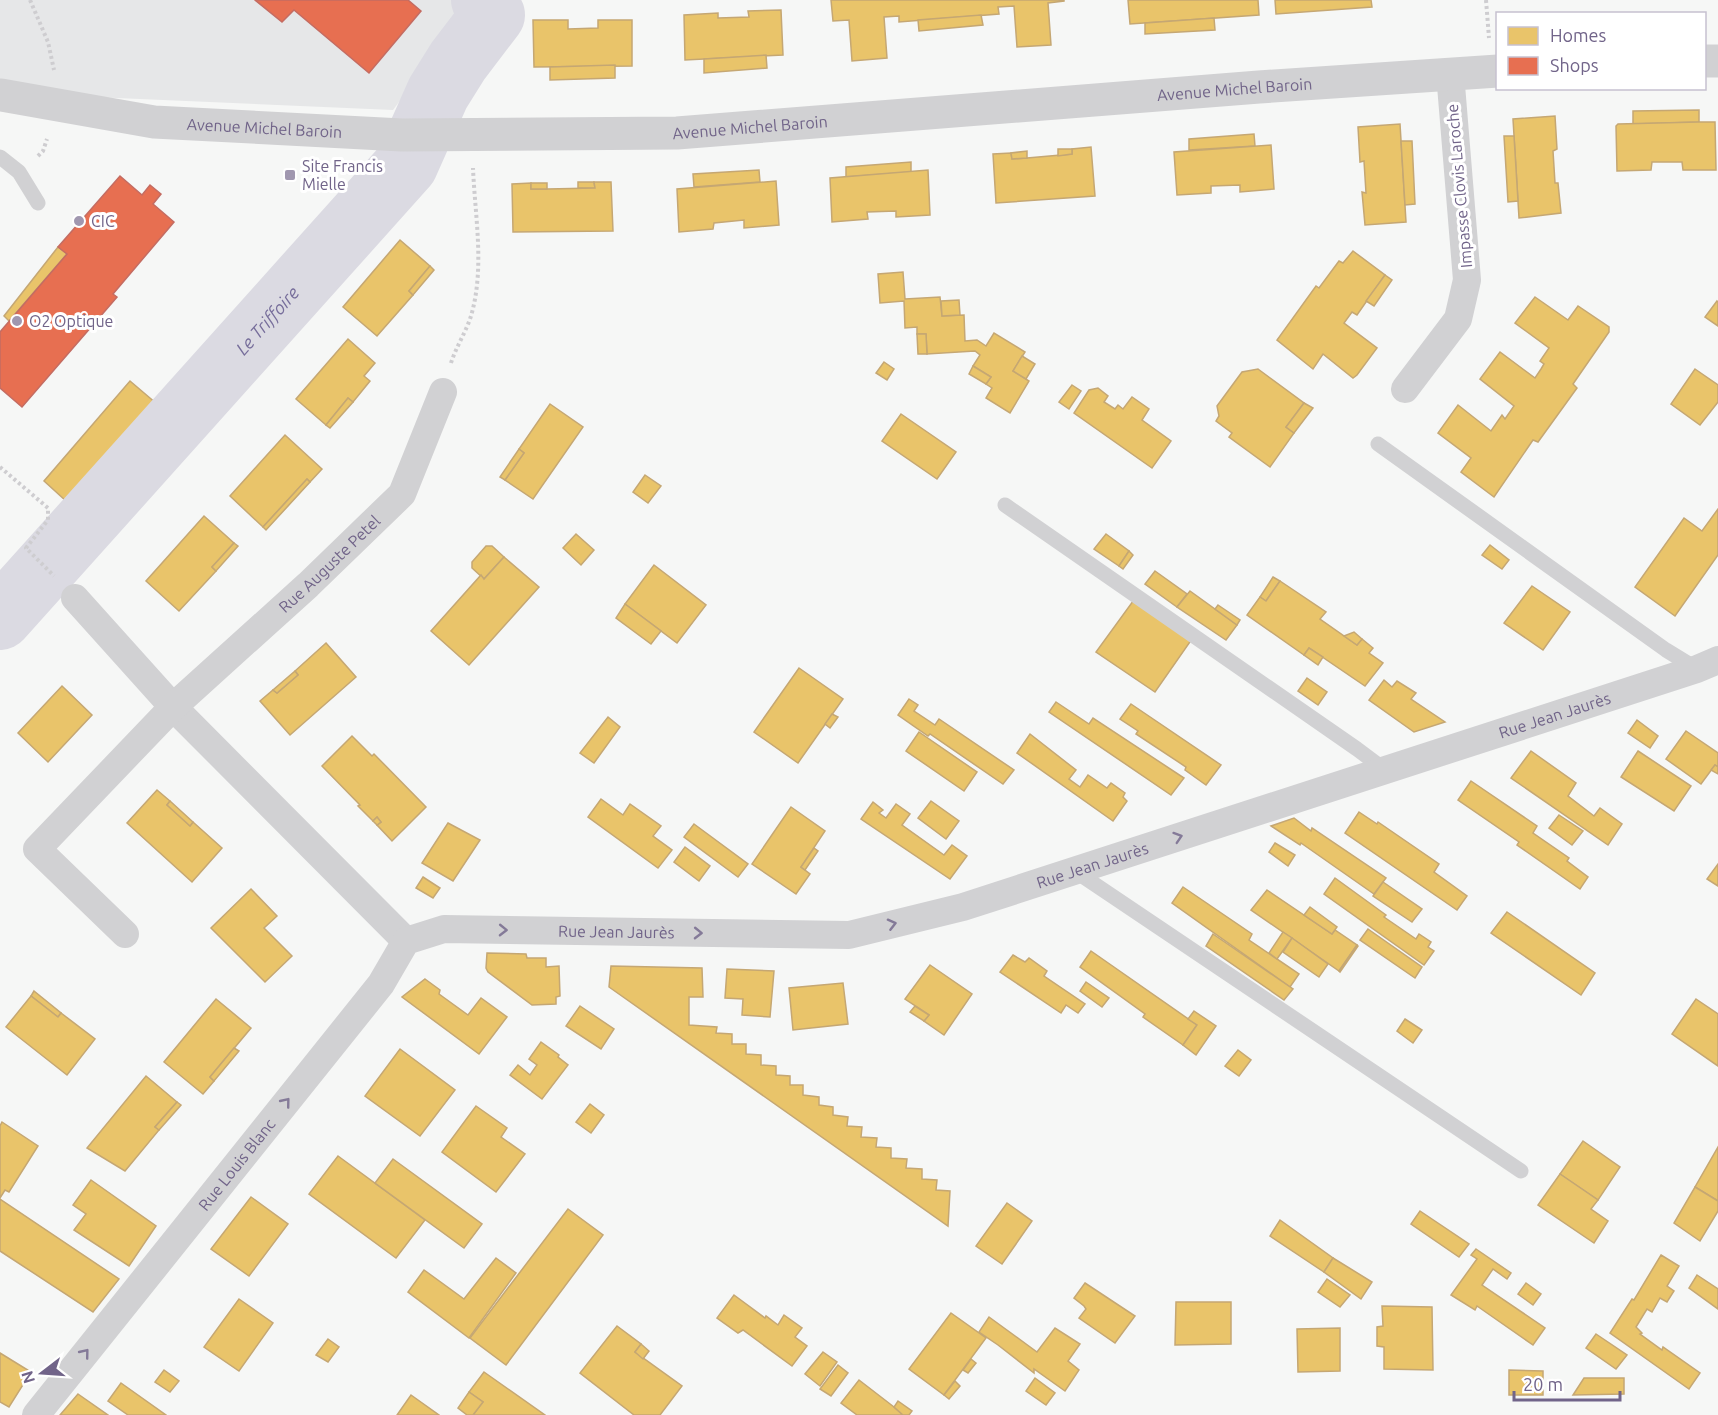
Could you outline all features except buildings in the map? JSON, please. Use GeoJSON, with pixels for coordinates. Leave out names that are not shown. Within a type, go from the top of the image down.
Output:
{"type":"FeatureCollection","features":[{"type":"Feature","properties":{"kind":"street","name":"Avenue Michel Baroin"},"geometry":{"type":"LineString","coordinates":[[0,94],[154,122],[402,135],[677,133],[1496,71]]}},
{"type":"Feature","properties":{"kind":"street","name":"Impasse Clovis Laroche"},"geometry":{"type":"LineString","coordinates":[[1406,388],[1458,319],[1467,280],[1450,73]]}},
{"type":"Feature","properties":{"kind":"street","name":"Rue Auguste Petel"},"geometry":{"type":"LineString","coordinates":[[125,934],[37,849],[173,707],[308,585],[402,494],[443,392]]}},
{"type":"Feature","properties":{"kind":"street"},"geometry":{"type":"LineString","coordinates":[[67,591],[173,707],[406,941]]}},
{"type":"Feature","properties":{"kind":"street","name":"Rue Jean Jaurès"},"geometry":{"type":"LineString","coordinates":[[406,941],[444,929],[849,935],[963,907],[1707,665]]}},
{"type":"Feature","properties":{"kind":"street","name":"Rue Louis Blanc"},"geometry":{"type":"LineString","coordinates":[[36,1415],[381,984],[406,941]]}},
{"type":"Feature","properties":{"kind":"lane"},"geometry":{"type":"LineString","coordinates":[[0,157],[20,172],[38,203]]}},
{"type":"Feature","properties":{"kind":"lane"},"geometry":{"type":"LineString","coordinates":[[1378,444],[1666,650],[1707,665]]}},
{"type":"Feature","properties":{"kind":"lane"},"geometry":{"type":"LineString","coordinates":[[1005,505],[1384,770]]}},
{"type":"Feature","properties":{"kind":"lane"},"geometry":{"type":"LineString","coordinates":[[1075,871],[1521,1171]]}},
{"type":"Feature","properties":{"kind":"path"},"geometry":{"type":"LineString","coordinates":[[443,392],[455,350],[471,317],[476,286],[478,240],[463,135]]}},
{"type":"Feature","properties":{"kind":"path"},"geometry":{"type":"LineString","coordinates":[[0,467],[48,508],[48,520],[26,548],[67,591]]}},
{"type":"Feature","properties":{"kind":"shaded area"},"geometry":{"type":"Polygon","coordinates":[[[0,0],[475,0],[393,110],[0,93],[0,0]]]}},
{"type":"Feature","properties":{"kind":"waterway","name":"Le Triffoire"},"geometry":{"type":"LineString","coordinates":[[0,618],[406,165],[438,93],[458,61],[493,15],[483,0]]}},
{"type":"Feature","properties":{"kind":"place","name":"Site Francis Mielle"},"geometry":{"type":"Point","coordinates":[290,175]}},
{"type":"Feature","properties":{"kind":"place","name":"CIC"},"geometry":{"type":"Point","coordinates":[79,221]}},
{"type":"Feature","properties":{"kind":"place","name":"O2 Optique"},"geometry":{"type":"Point","coordinates":[17,321]}}]}
